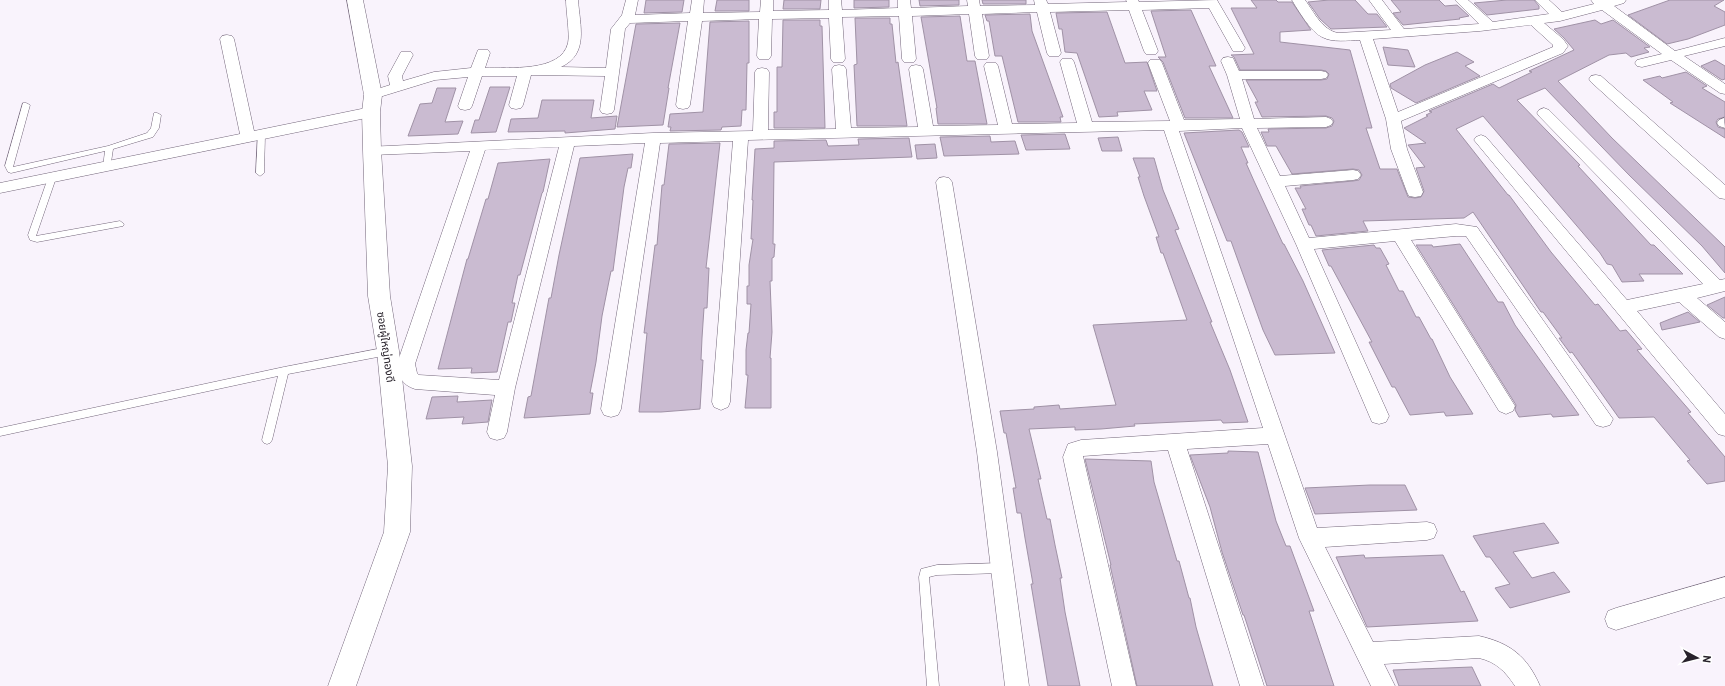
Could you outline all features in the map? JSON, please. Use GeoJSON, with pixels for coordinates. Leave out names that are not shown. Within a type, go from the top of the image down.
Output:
{"type":"FeatureCollection","features":[{"type":"Feature","properties":{"kind":"street","name":"ซอยผู้ใหญ่ทองดี"},"geometry":{"type":"LineString","coordinates":[[342,686],[397,532],[400,466],[388,351],[378,296],[372,150],[365,108],[355,0]]}},
{"type":"Feature","properties":{"kind":"street"},"geometry":{"type":"LineString","coordinates":[[541,71],[565,60],[575,43],[572,0]]}},
{"type":"Feature","properties":{"kind":"street"},"geometry":{"type":"LineString","coordinates":[[607,110],[618,29],[626,19],[632,0]]}},
{"type":"Feature","properties":{"kind":"street"},"geometry":{"type":"LineString","coordinates":[[683,105],[698,0]]}},
{"type":"Feature","properties":{"kind":"street"},"geometry":{"type":"LineString","coordinates":[[764,56],[767,0]]}},
{"type":"Feature","properties":{"kind":"street"},"geometry":{"type":"LineString","coordinates":[[835,0],[838,64],[844,133]]}},
{"type":"Feature","properties":{"kind":"street"},"geometry":{"type":"LineString","coordinates":[[1298,0],[1321,31],[1327,36],[1338,37],[1400,34],[1535,22],[1560,17],[1600,3],[1620,0]]}},
{"type":"Feature","properties":{"kind":"street"},"geometry":{"type":"LineString","coordinates":[[1375,0],[1400,34]]}},
{"type":"Feature","properties":{"kind":"street"},"geometry":{"type":"LineString","coordinates":[[1461,0],[1488,25]]}},
{"type":"Feature","properties":{"kind":"street"},"geometry":{"type":"LineString","coordinates":[[1541,0],[1560,17]]}},
{"type":"Feature","properties":{"kind":"street"},"geometry":{"type":"LineString","coordinates":[[626,19],[836,14],[904,6],[1212,2],[1238,48]]}},
{"type":"Feature","properties":{"kind":"street"},"geometry":{"type":"LineString","coordinates":[[1133,3],[1153,57],[1275,436],[1310,538],[1383,686]]}},
{"type":"Feature","properties":{"kind":"street"},"geometry":{"type":"LineString","coordinates":[[1600,3],[1674,56],[1725,90]]}},
{"type":"Feature","properties":{"kind":"street"},"geometry":{"type":"LineString","coordinates":[[1040,4],[1054,53]]}},
{"type":"Feature","properties":{"kind":"street"},"geometry":{"type":"LineString","coordinates":[[974,5],[986,61],[1006,128]]}},
{"type":"Feature","properties":{"kind":"street"},"geometry":{"type":"LineString","coordinates":[[904,6],[912,64],[926,131]]}},
{"type":"Feature","properties":{"kind":"street"},"geometry":{"type":"LineString","coordinates":[[1393,119],[1558,50],[1561,46],[1558,42],[1535,22]]}},
{"type":"Feature","properties":{"kind":"street"},"geometry":{"type":"LineString","coordinates":[[1365,35],[1393,119],[1399,149],[1415,192]]}},
{"type":"Feature","properties":{"kind":"street"},"geometry":{"type":"LineString","coordinates":[[227,39],[254,137]]}},
{"type":"Feature","properties":{"kind":"street"},"geometry":{"type":"LineString","coordinates":[[1642,63],[1725,42]]}},
{"type":"Feature","properties":{"kind":"street"},"geometry":{"type":"LineString","coordinates":[[465,106],[475,72],[483,53]]}},
{"type":"Feature","properties":{"kind":"street"},"geometry":{"type":"LineString","coordinates":[[397,88],[395,76],[406,55]]}},
{"type":"Feature","properties":{"kind":"street"},"geometry":{"type":"LineString","coordinates":[[1067,62],[1086,128]]}},
{"type":"Feature","properties":{"kind":"street"},"geometry":{"type":"LineString","coordinates":[[1321,75],[1231,68],[1250,130],[1276,182],[1304,244],[1379,416]]}},
{"type":"Feature","properties":{"kind":"street"},"geometry":{"type":"LineString","coordinates":[[0,188],[308,126],[365,108],[397,88],[434,76],[475,72],[612,72]]}},
{"type":"Feature","properties":{"kind":"street"},"geometry":{"type":"LineString","coordinates":[[516,105],[525,72]]}},
{"type":"Feature","properties":{"kind":"street"},"geometry":{"type":"LineString","coordinates":[[760,136],[762,72]]}},
{"type":"Feature","properties":{"kind":"street"},"geometry":{"type":"LineString","coordinates":[[1596,79],[1725,194]]}},
{"type":"Feature","properties":{"kind":"street"},"geometry":{"type":"LineString","coordinates":[[1544,113],[1721,286]]}},
{"type":"Feature","properties":{"kind":"street"},"geometry":{"type":"LineString","coordinates":[[372,150],[653,138],[741,137],[1006,128],[1086,128],[1326,122]]}},
{"type":"Feature","properties":{"kind":"street"},"geometry":{"type":"LineString","coordinates":[[722,402],[741,137]]}},
{"type":"Feature","properties":{"kind":"street"},"geometry":{"type":"LineString","coordinates":[[611,409],[653,138]]}},
{"type":"Feature","properties":{"kind":"street"},"geometry":{"type":"LineString","coordinates":[[1481,140],[1725,428]]}},
{"type":"Feature","properties":{"kind":"street"},"geometry":{"type":"LineString","coordinates":[[497,432],[506,388],[568,142]]}},
{"type":"Feature","properties":{"kind":"street"},"geometry":{"type":"LineString","coordinates":[[479,146],[406,364],[408,376],[415,382],[506,388]]}},
{"type":"Feature","properties":{"kind":"street"},"geometry":{"type":"LineString","coordinates":[[1276,182],[1353,175]]}},
{"type":"Feature","properties":{"kind":"street"},"geometry":{"type":"LineString","coordinates":[[944,182],[987,452],[1017,686]]}},
{"type":"Feature","properties":{"kind":"street"},"geometry":{"type":"LineString","coordinates":[[1304,244],[1456,230],[1471,231],[1603,419]]}},
{"type":"Feature","properties":{"kind":"street"},"geometry":{"type":"LineString","coordinates":[[1400,236],[1506,406]]}},
{"type":"Feature","properties":{"kind":"street"},"geometry":{"type":"LineString","coordinates":[[1623,308],[1721,286]]}},
{"type":"Feature","properties":{"kind":"street"},"geometry":{"type":"LineString","coordinates":[[1682,294],[1725,332]]}},
{"type":"Feature","properties":{"kind":"street"},"geometry":{"type":"LineString","coordinates":[[1124,686],[1073,457],[1075,450],[1081,448],[1275,436]]}},
{"type":"Feature","properties":{"kind":"street"},"geometry":{"type":"LineString","coordinates":[[1175,443],[1252,686]]}},
{"type":"Feature","properties":{"kind":"street"},"geometry":{"type":"LineString","coordinates":[[1310,538],[1427,531]]}},
{"type":"Feature","properties":{"kind":"street"},"geometry":{"type":"LineString","coordinates":[[1616,619],[1725,587]]}},
{"type":"Feature","properties":{"kind":"street"},"geometry":{"type":"LineString","coordinates":[[1367,654],[1479,647],[1494,649],[1514,663],[1528,686]]}},
{"type":"Feature","properties":{"kind":"lane"},"geometry":{"type":"LineString","coordinates":[[26,105],[9,166],[11,170],[109,148],[150,135],[155,128],[156,115]]}},
{"type":"Feature","properties":{"kind":"lane"},"geometry":{"type":"LineString","coordinates":[[254,137],[260,173]]}},
{"type":"Feature","properties":{"kind":"lane"},"geometry":{"type":"LineString","coordinates":[[107,167],[109,148]]}},
{"type":"Feature","properties":{"kind":"lane"},"geometry":{"type":"LineString","coordinates":[[52,178],[32,238],[37,239],[120,224]]}},
{"type":"Feature","properties":{"kind":"lane"},"geometry":{"type":"LineString","coordinates":[[0,432],[284,371],[388,351]]}},
{"type":"Feature","properties":{"kind":"lane"},"geometry":{"type":"LineString","coordinates":[[267,440],[284,371]]}},
{"type":"Feature","properties":{"kind":"lane"},"geometry":{"type":"LineString","coordinates":[[933,686],[924,576],[925,573],[936,570],[1002,568]]}},
{"type":"Feature","properties":{"kind":"building"},"geometry":{"type":"Polygon","coordinates":[[[646,0],[684,0],[682,12],[644,13],[646,0]]]}},
{"type":"Feature","properties":{"kind":"building"},"geometry":{"type":"Polygon","coordinates":[[[717,0],[749,0],[749,11],[715,11],[717,0]]]}},
{"type":"Feature","properties":{"kind":"building"},"geometry":{"type":"Polygon","coordinates":[[[784,0],[821,0],[820,9],[783,9],[784,0]]]}},
{"type":"Feature","properties":{"kind":"building"},"geometry":{"type":"Polygon","coordinates":[[[854,0],[889,0],[889,7],[854,8],[854,0]]]}},
{"type":"Feature","properties":{"kind":"building"},"geometry":{"type":"Polygon","coordinates":[[[919,0],[959,0],[959,5],[920,6],[919,0]]]}},
{"type":"Feature","properties":{"kind":"building"},"geometry":{"type":"Polygon","coordinates":[[[982,0],[1026,0],[1026,4],[983,4],[982,0]]]}},
{"type":"Feature","properties":{"kind":"building"},"geometry":{"type":"Polygon","coordinates":[[[1251,0],[1276,0],[1278,2],[1292,2],[1311,30],[1280,32],[1280,42],[1350,50],[1372,128],[1366,128],[1380,169],[1397,169],[1408,197],[1415,198],[1421,197],[1424,191],[1416,168],[1425,167],[1408,145],[1426,143],[1404,128],[1428,116],[1426,115],[1432,112],[1429,111],[1493,84],[1499,88],[1532,72],[1529,71],[1574,50],[1554,29],[1595,20],[1601,24],[1613,20],[1650,47],[1644,48],[1649,52],[1631,57],[1626,53],[1609,55],[1558,81],[1612,138],[1725,247],[1725,273],[1702,246],[1629,175],[1545,88],[1517,100],[1580,165],[1578,166],[1651,245],[1654,245],[1683,274],[1639,274],[1644,281],[1622,282],[1612,265],[1607,264],[1600,253],[1483,116],[1456,129],[1509,195],[1551,252],[1595,305],[1598,304],[1620,331],[1626,330],[1642,349],[1637,350],[1691,412],[1688,413],[1725,457],[1725,481],[1707,484],[1687,461],[1690,460],[1654,417],[1619,418],[1572,352],[1570,353],[1559,338],[1562,338],[1543,312],[1541,312],[1473,212],[1464,218],[1363,221],[1368,231],[1316,236],[1302,209],[1306,209],[1295,188],[1301,188],[1300,186],[1359,180],[1362,175],[1359,170],[1353,169],[1292,174],[1276,146],[1267,146],[1261,132],[1269,132],[1268,129],[1326,128],[1332,126],[1334,121],[1332,118],[1326,116],[1262,117],[1255,102],[1258,102],[1246,80],[1321,80],[1327,79],[1329,74],[1326,71],[1321,70],[1240,70],[1234,57],[1231,55],[1254,54],[1231,8],[1257,8],[1251,0]]]}},
{"type":"Feature","properties":{"kind":"building"},"geometry":{"type":"Polygon","coordinates":[[[1355,0],[1368,14],[1377,14],[1387,27],[1331,29],[1320,19],[1308,2],[1355,0]]]}},
{"type":"Feature","properties":{"kind":"building"},"geometry":{"type":"Polygon","coordinates":[[[1391,0],[1439,0],[1445,6],[1457,5],[1469,16],[1459,18],[1460,19],[1403,25],[1393,13],[1401,12],[1391,0]]]}},
{"type":"Feature","properties":{"kind":"building"},"geometry":{"type":"Polygon","coordinates":[[[1507,0],[1534,0],[1539,6],[1539,9],[1487,15],[1474,3],[1507,0]]]}},
{"type":"Feature","properties":{"kind":"building"},"geometry":{"type":"Polygon","coordinates":[[[1670,0],[1724,0],[1714,6],[1725,12],[1725,25],[1688,39],[1667,44],[1628,15],[1670,0]]]}},
{"type":"Feature","properties":{"kind":"building"},"geometry":{"type":"Polygon","coordinates":[[[1191,10],[1216,66],[1209,66],[1233,118],[1185,118],[1163,62],[1158,57],[1166,57],[1151,11],[1191,10]]]}},
{"type":"Feature","properties":{"kind":"building"},"geometry":{"type":"Polygon","coordinates":[[[1107,12],[1125,63],[1147,62],[1157,91],[1144,91],[1152,110],[1117,112],[1118,116],[1099,117],[1077,53],[1065,52],[1062,29],[1059,29],[1056,13],[1107,12]]]}},
{"type":"Feature","properties":{"kind":"building"},"geometry":{"type":"Polygon","coordinates":[[[1030,14],[1032,31],[1063,117],[1060,117],[1061,122],[1018,122],[1002,56],[995,56],[989,21],[987,21],[985,15],[1030,14]]]}},
{"type":"Feature","properties":{"kind":"building"},"geometry":{"type":"Polygon","coordinates":[[[960,16],[967,61],[975,61],[987,124],[938,124],[937,108],[921,17],[960,16]]]}},
{"type":"Feature","properties":{"kind":"building"},"geometry":{"type":"Polygon","coordinates":[[[855,18],[890,18],[907,126],[857,126],[854,65],[857,64],[855,18]]]}},
{"type":"Feature","properties":{"kind":"building"},"geometry":{"type":"Polygon","coordinates":[[[783,20],[820,20],[820,26],[822,26],[825,128],[774,128],[774,112],[777,112],[777,67],[782,67],[783,20]]]}},
{"type":"Feature","properties":{"kind":"building"},"geometry":{"type":"Polygon","coordinates":[[[749,21],[749,63],[747,63],[746,110],[742,110],[741,126],[722,127],[721,130],[670,131],[671,127],[668,127],[670,114],[703,112],[710,22],[749,21]]]}},
{"type":"Feature","properties":{"kind":"building"},"geometry":{"type":"Polygon","coordinates":[[[680,23],[663,125],[617,127],[636,24],[680,23]]]}},
{"type":"Feature","properties":{"kind":"building"},"geometry":{"type":"Polygon","coordinates":[[[1383,47],[1408,50],[1415,67],[1388,65],[1383,47]]]}},
{"type":"Feature","properties":{"kind":"building"},"geometry":{"type":"Polygon","coordinates":[[[1457,52],[1474,62],[1465,66],[1480,76],[1416,103],[1391,88],[1390,84],[1425,65],[1457,52]]]}},
{"type":"Feature","properties":{"kind":"building"},"geometry":{"type":"Polygon","coordinates":[[[1715,60],[1725,66],[1725,79],[1722,80],[1701,66],[1715,60]]]}},
{"type":"Feature","properties":{"kind":"building"},"geometry":{"type":"Polygon","coordinates":[[[1686,72],[1707,86],[1702,88],[1725,102],[1725,117],[1718,119],[1716,122],[1718,127],[1725,129],[1725,138],[1670,103],[1673,102],[1643,80],[1660,76],[1662,78],[1686,72]]]}},
{"type":"Feature","properties":{"kind":"building"},"geometry":{"type":"Polygon","coordinates":[[[490,87],[510,87],[496,132],[471,133],[475,120],[479,120],[490,87]]]}},
{"type":"Feature","properties":{"kind":"building"},"geometry":{"type":"Polygon","coordinates":[[[437,88],[456,88],[445,122],[463,121],[458,134],[408,136],[420,104],[432,103],[437,88]]]}},
{"type":"Feature","properties":{"kind":"building"},"geometry":{"type":"Polygon","coordinates":[[[542,100],[594,100],[591,118],[617,116],[615,129],[565,133],[565,131],[508,132],[511,119],[538,118],[542,100]]]}},
{"type":"Feature","properties":{"kind":"building"},"geometry":{"type":"Polygon","coordinates":[[[1239,130],[1242,132],[1249,147],[1241,147],[1248,163],[1246,163],[1283,244],[1303,281],[1335,353],[1275,355],[1263,330],[1231,241],[1227,241],[1184,133],[1239,130]]]}},
{"type":"Feature","properties":{"kind":"building"},"geometry":{"type":"Polygon","coordinates":[[[1065,134],[1070,149],[1026,150],[1021,135],[1065,134]]]}},
{"type":"Feature","properties":{"kind":"building"},"geometry":{"type":"Polygon","coordinates":[[[990,136],[991,142],[1015,141],[1019,154],[944,156],[940,137],[990,136]]]}},
{"type":"Feature","properties":{"kind":"building"},"geometry":{"type":"Polygon","coordinates":[[[1118,137],[1122,151],[1102,151],[1098,138],[1118,137]]]}},
{"type":"Feature","properties":{"kind":"building"},"geometry":{"type":"Polygon","coordinates":[[[909,138],[912,157],[774,162],[773,244],[775,244],[774,257],[772,258],[772,281],[770,281],[772,332],[770,358],[771,408],[745,408],[748,375],[746,375],[746,350],[751,304],[747,304],[747,286],[749,286],[749,265],[753,239],[751,239],[755,149],[774,148],[774,141],[826,140],[828,146],[859,145],[858,139],[909,138]]]}},
{"type":"Feature","properties":{"kind":"building"},"geometry":{"type":"Polygon","coordinates":[[[720,143],[706,268],[709,268],[707,308],[704,308],[702,338],[701,360],[703,360],[700,409],[639,412],[647,333],[644,333],[655,245],[657,245],[662,185],[664,185],[669,144],[720,143]]]}},
{"type":"Feature","properties":{"kind":"building"},"geometry":{"type":"Polygon","coordinates":[[[935,144],[937,158],[917,159],[915,145],[935,144]]]}},
{"type":"Feature","properties":{"kind":"building"},"geometry":{"type":"Polygon","coordinates":[[[633,154],[631,168],[628,168],[624,187],[613,271],[611,271],[602,316],[590,393],[593,393],[590,414],[524,418],[528,397],[531,396],[549,298],[551,298],[580,158],[633,154]]]}},
{"type":"Feature","properties":{"kind":"building"},"geometry":{"type":"Polygon","coordinates":[[[1133,158],[1154,158],[1163,190],[1179,229],[1175,230],[1212,322],[1210,322],[1230,370],[1248,422],[1223,423],[1221,420],[1134,424],[1135,426],[1101,429],[1075,430],[1075,427],[1029,429],[1041,479],[1038,479],[1047,519],[1050,519],[1062,578],[1060,578],[1065,612],[1080,686],[1048,686],[1021,513],[1017,513],[1013,488],[1016,488],[1006,433],[1004,433],[1000,411],[1034,409],[1034,407],[1059,405],[1060,409],[1116,405],[1093,325],[1187,320],[1163,253],[1161,253],[1156,237],[1159,237],[1144,196],[1138,177],[1140,177],[1133,158]]]}},
{"type":"Feature","properties":{"kind":"building"},"geometry":{"type":"Polygon","coordinates":[[[550,159],[543,192],[520,275],[518,275],[512,303],[515,303],[511,322],[508,322],[497,372],[471,373],[472,368],[438,369],[467,259],[486,199],[488,199],[498,163],[550,159]]]}},
{"type":"Feature","properties":{"kind":"building"},"geometry":{"type":"Polygon","coordinates":[[[1460,244],[1498,302],[1503,302],[1515,325],[1579,415],[1553,417],[1551,414],[1519,417],[1515,410],[1516,405],[1416,245],[1432,245],[1433,247],[1460,244]]]}},
{"type":"Feature","properties":{"kind":"building"},"geometry":{"type":"Polygon","coordinates":[[[1374,245],[1376,248],[1380,248],[1389,264],[1386,265],[1399,291],[1403,291],[1416,317],[1419,317],[1432,339],[1450,377],[1473,414],[1446,416],[1444,412],[1410,415],[1395,387],[1392,387],[1369,342],[1372,342],[1331,266],[1329,266],[1322,250],[1374,245]]]}},
{"type":"Feature","properties":{"kind":"building"},"geometry":{"type":"Polygon","coordinates":[[[1725,297],[1725,318],[1723,318],[1707,305],[1725,297]]]}},
{"type":"Feature","properties":{"kind":"building"},"geometry":{"type":"Polygon","coordinates":[[[1688,312],[1700,322],[1662,330],[1660,323],[1688,312]]]}},
{"type":"Feature","properties":{"kind":"building"},"geometry":{"type":"Polygon","coordinates":[[[458,396],[457,402],[492,400],[488,422],[462,424],[464,417],[426,419],[432,397],[458,396]]]}},
{"type":"Feature","properties":{"kind":"building"},"geometry":{"type":"Polygon","coordinates":[[[1228,451],[1258,452],[1276,521],[1286,546],[1290,546],[1314,611],[1309,611],[1334,686],[1267,686],[1222,552],[1210,507],[1190,455],[1228,453],[1228,451]]]}},
{"type":"Feature","properties":{"kind":"building"},"geometry":{"type":"Polygon","coordinates":[[[1085,459],[1151,461],[1154,482],[1177,561],[1179,561],[1190,598],[1196,627],[1213,686],[1137,686],[1111,565],[1085,459]]]}},
{"type":"Feature","properties":{"kind":"building"},"geometry":{"type":"Polygon","coordinates":[[[1405,485],[1417,510],[1315,514],[1305,488],[1405,485]]]}},
{"type":"Feature","properties":{"kind":"building"},"geometry":{"type":"Polygon","coordinates":[[[1544,523],[1559,543],[1513,552],[1532,578],[1554,572],[1570,592],[1510,608],[1495,588],[1510,584],[1490,557],[1486,557],[1473,536],[1544,523]]]}},
{"type":"Feature","properties":{"kind":"building"},"geometry":{"type":"Polygon","coordinates":[[[1364,555],[1365,558],[1443,555],[1461,592],[1464,591],[1478,621],[1367,627],[1336,557],[1364,555]]]}},
{"type":"Feature","properties":{"kind":"building"},"geometry":{"type":"Polygon","coordinates":[[[1472,667],[1481,686],[1399,686],[1393,670],[1472,667]]]}}]}
